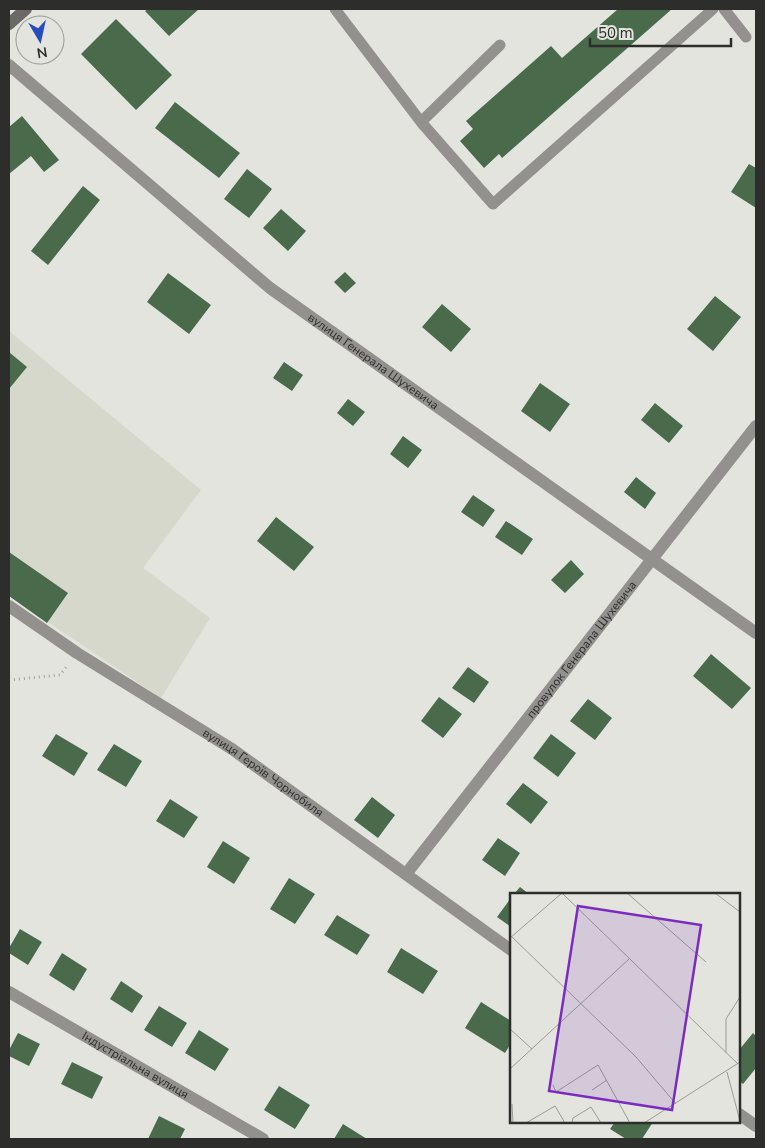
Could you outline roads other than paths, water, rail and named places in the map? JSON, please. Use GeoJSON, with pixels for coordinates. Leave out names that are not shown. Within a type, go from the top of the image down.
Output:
{"type":"FeatureCollection","features":[{"type":"Feature","properties":{"kind":"main road"},"geometry":{"type":"LineString","coordinates":[[9,24],[26,9]]}},
{"type":"Feature","properties":{"kind":"street","name":"вулиця Генерала Шухевича"},"geometry":{"type":"LineString","coordinates":[[9,65],[270,288],[756,633]]}},
{"type":"Feature","properties":{"kind":"street","name":"провулок Генерала Шухевича"},"geometry":{"type":"LineString","coordinates":[[406,874],[756,426]]}},
{"type":"Feature","properties":{"kind":"street","name":"вулиця Героїв Чорнобиля"},"geometry":{"type":"LineString","coordinates":[[9,606],[77,653],[232,749],[510,949]]}},
{"type":"Feature","properties":{"kind":"street","name":"Індустріальна вулиця"},"geometry":{"type":"LineString","coordinates":[[9,992],[263,1139]]}},
{"type":"Feature","properties":{"kind":"street"},"geometry":{"type":"LineString","coordinates":[[740,1115],[756,1126]]}},
{"type":"Feature","properties":{"kind":"lane"},"geometry":{"type":"LineString","coordinates":[[335,9],[421,122],[493,204],[713,9]]}},
{"type":"Feature","properties":{"kind":"lane"},"geometry":{"type":"LineString","coordinates":[[724,9],[746,37]]}},
{"type":"Feature","properties":{"kind":"lane"},"geometry":{"type":"LineString","coordinates":[[421,122],[500,45]]}}]}
